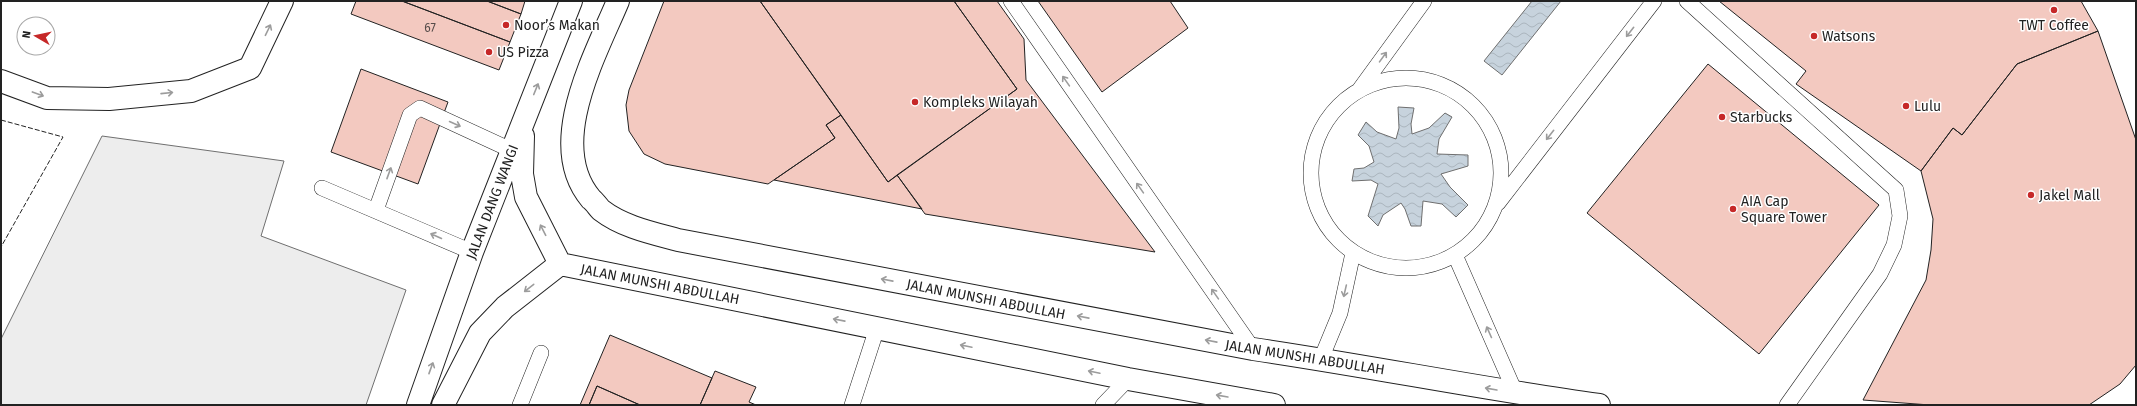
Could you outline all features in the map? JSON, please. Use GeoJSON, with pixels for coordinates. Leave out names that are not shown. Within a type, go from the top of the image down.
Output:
{"type":"FeatureCollection","features":[{"type":"Feature","properties":{"kind":"street"},"geometry":{"type":"LineString","coordinates":[[1,81],[47,98],[109,99],[191,91],[250,68],[282,1]]}},
{"type":"Feature","properties":{"kind":"street","name":"JALAN DANG WANGI"},"geometry":{"type":"LineString","coordinates":[[418,405],[472,252],[570,1]]}},
{"type":"Feature","properties":{"kind":"street","name":"JALAN MUNSHI ABDULLAH"},"geometry":{"type":"LineString","coordinates":[[618,1],[581,90],[573,136],[574,165],[582,188],[601,210],[635,228],[678,240],[1253,349],[1322,359],[1516,394],[1599,405]]}},
{"type":"Feature","properties":{"kind":"street"},"geometry":{"type":"LineString","coordinates":[[524,121],[522,174],[526,198],[560,264]]}},
{"type":"Feature","properties":{"kind":"street","name":"JALAN MUNSHI ABDULLAH"},"geometry":{"type":"LineString","coordinates":[[443,405],[480,333],[505,307],[560,264],[1128,379],[1274,405]]}},
{"type":"Feature","properties":{"kind":"lane"},"geometry":{"type":"LineString","coordinates":[[1011,1],[1253,349]]}},
{"type":"Feature","properties":{"kind":"lane"},"geometry":{"type":"LineString","coordinates":[[1424,1],[1360,89],[1335,109],[1317,137],[1310,169],[1314,202],[1330,231],[1353,253],[1377,265],[1404,269],[1430,266],[1455,255],[1480,234],[1496,205],[1654,1]]}},
{"type":"Feature","properties":{"kind":"lane"},"geometry":{"type":"LineString","coordinates":[[1687,1],[1896,190],[1900,216],[1894,245],[1880,274],[1786,405]]}},
{"type":"Feature","properties":{"kind":"lane"},"geometry":{"type":"LineString","coordinates":[[1360,89],[1391,78],[1424,78],[1454,90],[1480,112],[1496,140],[1501,172],[1496,205]]}},
{"type":"Feature","properties":{"kind":"lane"},"geometry":{"type":"LineString","coordinates":[[376,210],[410,115],[420,108],[511,150]]}},
{"type":"Feature","properties":{"kind":"lane"},"geometry":{"type":"LineString","coordinates":[[322,188],[472,252]]}},
{"type":"Feature","properties":{"kind":"lane"},"geometry":{"type":"LineString","coordinates":[[1322,359],[1340,313],[1353,253]]}},
{"type":"Feature","properties":{"kind":"lane"},"geometry":{"type":"LineString","coordinates":[[1455,255],[1516,394]]}},
{"type":"Feature","properties":{"kind":"lane"},"geometry":{"type":"LineString","coordinates":[[852,405],[877,328]]}},
{"type":"Feature","properties":{"kind":"lane"},"geometry":{"type":"LineString","coordinates":[[520,405],[541,353]]}},
{"type":"Feature","properties":{"kind":"lane"},"geometry":{"type":"LineString","coordinates":[[1104,405],[1128,379]]}},
{"type":"Feature","properties":{"kind":"shaded area"},"geometry":{"type":"Polygon","coordinates":[[[102,136],[284,161],[261,236],[406,290],[366,405],[1,405],[1,339],[102,136]]]}},
{"type":"Feature","properties":{"kind":"water"},"geometry":{"type":"Polygon","coordinates":[[[1532,1],[1561,1],[1502,75],[1484,61],[1532,1]]]}},
{"type":"Feature","properties":{"kind":"water"},"geometry":{"type":"Polygon","coordinates":[[[1398,107],[1414,108],[1411,124],[1412,134],[1429,128],[1445,113],[1452,117],[1439,139],[1437,154],[1468,155],[1468,166],[1441,174],[1450,187],[1468,205],[1456,217],[1442,204],[1423,201],[1421,226],[1411,226],[1405,209],[1401,203],[1383,215],[1378,226],[1368,216],[1378,184],[1371,180],[1352,181],[1354,169],[1364,168],[1374,162],[1369,146],[1358,135],[1366,122],[1377,132],[1396,139],[1399,128],[1398,107]]]}},
{"type":"Feature","properties":{"kind":"building"},"geometry":{"type":"Polygon","coordinates":[[[356,1],[402,1],[510,42],[499,70],[351,14],[356,1]]]}},
{"type":"Feature","properties":{"kind":"building"},"geometry":{"type":"Polygon","coordinates":[[[402,1],[487,1],[521,14],[510,42],[402,1]]]}},
{"type":"Feature","properties":{"kind":"building"},"geometry":{"type":"Polygon","coordinates":[[[487,1],[525,1],[521,14],[487,1]]]}},
{"type":"Feature","properties":{"kind":"building"},"geometry":{"type":"Polygon","coordinates":[[[664,1],[760,1],[841,115],[826,125],[835,138],[768,184],[665,164],[644,154],[629,131],[626,105],[629,90],[664,1]]]}},
{"type":"Feature","properties":{"kind":"building","name":"Kompleks Wilayah"},"geometry":{"type":"Polygon","coordinates":[[[760,1],[954,1],[1017,89],[888,182],[760,1]]]}},
{"type":"Feature","properties":{"kind":"building"},"geometry":{"type":"Polygon","coordinates":[[[954,1],[997,1],[1024,39],[1026,80],[1155,252],[925,214],[897,175],[1017,89],[954,1]]]}},
{"type":"Feature","properties":{"kind":"building"},"geometry":{"type":"Polygon","coordinates":[[[1038,1],[1170,1],[1188,28],[1102,92],[1038,1]]]}},
{"type":"Feature","properties":{"kind":"building","name":"Lulu"},"geometry":{"type":"Polygon","coordinates":[[[1719,1],[2081,1],[2098,31],[2017,64],[1962,135],[1953,128],[1921,171],[1796,84],[1806,71],[1719,1]]]}},
{"type":"Feature","properties":{"kind":"building","name":"Jakel Mall"},"geometry":{"type":"Polygon","coordinates":[[[2098,31],[2136,140],[2136,365],[2120,384],[2089,405],[1930,405],[1863,400],[1926,280],[1931,250],[1933,219],[1921,171],[1953,128],[1962,135],[2017,64],[2098,31]]]}},
{"type":"Feature","properties":{"kind":"building","name":"AIA Cap Square Tower"},"geometry":{"type":"Polygon","coordinates":[[[1708,64],[1879,205],[1759,354],[1587,213],[1708,64]]]}},
{"type":"Feature","properties":{"kind":"building"},"geometry":{"type":"Polygon","coordinates":[[[361,69],[448,102],[418,184],[331,152],[361,69]]]}},
{"type":"Feature","properties":{"kind":"building"},"geometry":{"type":"Polygon","coordinates":[[[841,115],[888,182],[897,175],[922,209],[774,180],[835,138],[826,125],[841,115]]]}},
{"type":"Feature","properties":{"kind":"building"},"geometry":{"type":"Polygon","coordinates":[[[610,335],[712,378],[700,405],[640,405],[597,386],[589,405],[580,405],[610,335]]]}},
{"type":"Feature","properties":{"kind":"building"},"geometry":{"type":"Polygon","coordinates":[[[715,371],[756,387],[749,402],[756,405],[700,405],[715,371]]]}},
{"type":"Feature","properties":{"kind":"building"},"geometry":{"type":"Polygon","coordinates":[[[597,386],[640,405],[589,405],[597,386]]]}},
{"type":"Feature","properties":{"kind":"fence"},"geometry":{"type":"LineString","coordinates":[[1,120],[63,137],[1,247]]}},
{"type":"Feature","properties":{"kind":"place","name":"TWT Coffee"},"geometry":{"type":"Point","coordinates":[2054,10]}},
{"type":"Feature","properties":{"kind":"place","name":"Noor’s Makan"},"geometry":{"type":"Point","coordinates":[506,25]}},
{"type":"Feature","properties":{"kind":"place","name":"Watsons"},"geometry":{"type":"Point","coordinates":[1814,36]}},
{"type":"Feature","properties":{"kind":"place","name":"US Pizza"},"geometry":{"type":"Point","coordinates":[489,52]}},
{"type":"Feature","properties":{"kind":"place","name":"Kompleks Wilayah"},"geometry":{"type":"Point","coordinates":[915,102]}},
{"type":"Feature","properties":{"kind":"place","name":"Lulu"},"geometry":{"type":"Point","coordinates":[1906,106]}},
{"type":"Feature","properties":{"kind":"place","name":"Starbucks"},"geometry":{"type":"Point","coordinates":[1722,117]}},
{"type":"Feature","properties":{"kind":"place","name":"Jakel Mall"},"geometry":{"type":"Point","coordinates":[2031,195]}},
{"type":"Feature","properties":{"kind":"place","name":"AIA Cap Square Tower"},"geometry":{"type":"Point","coordinates":[1733,209]}}]}
